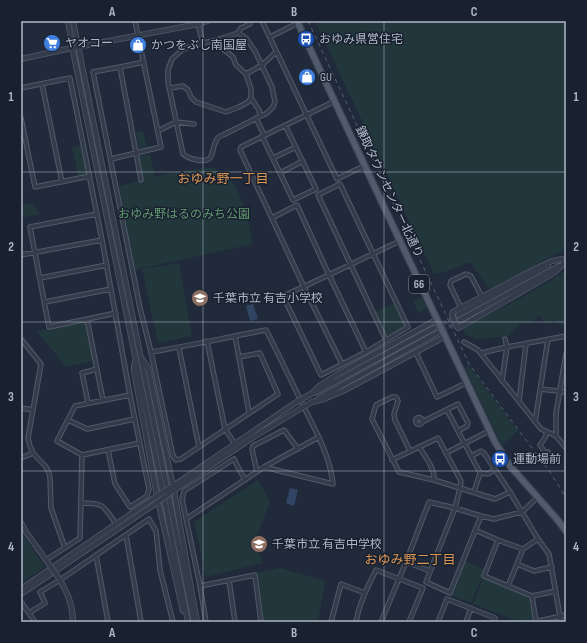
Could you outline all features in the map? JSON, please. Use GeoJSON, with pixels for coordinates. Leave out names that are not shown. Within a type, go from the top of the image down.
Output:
{"type":"FeatureCollection","features":[{"type":"Feature","properties":{"kind":"main road","name":"鎌取タウンセンター北通り"},"geometry":{"type":"LineString","coordinates":[[298,22],[489,431],[510,466],[565,528]]}},
{"type":"Feature","properties":{"kind":"street"},"geometry":{"type":"LineString","coordinates":[[68,21],[72,48],[167,511],[188,622]]}},
{"type":"Feature","properties":{"kind":"street"},"geometry":{"type":"LineString","coordinates":[[73,21],[194,622]]}},
{"type":"Feature","properties":{"kind":"street"},"geometry":{"type":"LineString","coordinates":[[111,159],[162,147],[136,21]]}},
{"type":"Feature","properties":{"kind":"street"},"geometry":{"type":"LineString","coordinates":[[21,59],[208,21]]}},
{"type":"Feature","properties":{"kind":"street"},"geometry":{"type":"LineString","coordinates":[[238,33],[246,38],[250,43],[272,87],[275,102],[270,110],[218,138],[215,141],[212,154],[209,159],[204,161],[189,159],[183,154],[168,82],[168,70],[172,59],[183,49],[238,33],[241,28],[250,24],[248,21]]}},
{"type":"Feature","properties":{"kind":"street"},"geometry":{"type":"LineString","coordinates":[[262,21],[337,179],[364,166]]}},
{"type":"Feature","properties":{"kind":"street"},"geometry":{"type":"LineString","coordinates":[[270,37],[298,22]]}},
{"type":"Feature","properties":{"kind":"street"},"geometry":{"type":"LineString","coordinates":[[198,24],[203,43]]}},
{"type":"Feature","properties":{"kind":"street"},"geometry":{"type":"LineString","coordinates":[[213,41],[233,57],[236,65],[246,74],[251,89],[251,98],[259,110],[258,117],[263,136],[293,200],[316,189],[285,125]]}},
{"type":"Feature","properties":{"kind":"street"},"geometry":{"type":"LineString","coordinates":[[246,74],[262,66],[276,52]]}},
{"type":"Feature","properties":{"kind":"street"},"geometry":{"type":"LineString","coordinates":[[144,62],[93,72],[140,308],[173,456],[176,460],[181,459],[278,394],[260,353],[239,357]]}},
{"type":"Feature","properties":{"kind":"street"},"geometry":{"type":"LineString","coordinates":[[120,67],[141,180]]}},
{"type":"Feature","properties":{"kind":"street"},"geometry":{"type":"LineString","coordinates":[[21,88],[70,78],[149,489],[147,496],[130,507],[115,484],[108,450]]}},
{"type":"Feature","properties":{"kind":"street"},"geometry":{"type":"LineString","coordinates":[[42,84],[62,182]]}},
{"type":"Feature","properties":{"kind":"street"},"geometry":{"type":"LineString","coordinates":[[170,88],[183,86],[188,90],[191,97],[196,102],[226,112],[248,102],[251,98]]}},
{"type":"Feature","properties":{"kind":"street"},"geometry":{"type":"LineString","coordinates":[[335,102],[241,146],[240,150],[342,364]]}},
{"type":"Feature","properties":{"kind":"street"},"geometry":{"type":"LineString","coordinates":[[21,118],[35,187],[90,176]]}},
{"type":"Feature","properties":{"kind":"street"},"geometry":{"type":"LineString","coordinates":[[158,131],[176,122],[194,124]]}},
{"type":"Feature","properties":{"kind":"street"},"geometry":{"type":"LineString","coordinates":[[273,158],[296,148]]}},
{"type":"Feature","properties":{"kind":"street"},"geometry":{"type":"LineString","coordinates":[[280,173],[303,162]]}},
{"type":"Feature","properties":{"kind":"street"},"geometry":{"type":"LineString","coordinates":[[386,340],[351,264],[318,195],[340,184],[373,253],[408,328],[366,352],[321,375],[283,296],[304,287],[329,275],[351,264],[373,253],[400,241]]}},
{"type":"Feature","properties":{"kind":"street"},"geometry":{"type":"LineString","coordinates":[[272,218],[297,206],[366,352]]}},
{"type":"Feature","properties":{"kind":"street"},"geometry":{"type":"LineString","coordinates":[[97,214],[30,227],[34,253],[49,327],[116,313]]}},
{"type":"Feature","properties":{"kind":"street"},"geometry":{"type":"LineString","coordinates":[[21,255],[102,240]]}},
{"type":"Feature","properties":{"kind":"street"},"geometry":{"type":"LineString","coordinates":[[565,260],[555,272],[460,327],[457,327],[452,315],[453,312],[552,261],[565,260]]}},
{"type":"Feature","properties":{"kind":"street"},"geometry":{"type":"LineString","coordinates":[[458,315],[565,260]]}},
{"type":"Feature","properties":{"kind":"street"},"geometry":{"type":"LineString","coordinates":[[460,320],[565,260]]}},
{"type":"Feature","properties":{"kind":"street"},"geometry":{"type":"LineString","coordinates":[[40,278],[107,265]]}},
{"type":"Feature","properties":{"kind":"street"},"geometry":{"type":"LineString","coordinates":[[461,308],[450,285],[451,281],[466,274],[472,276],[482,297]]}},
{"type":"Feature","properties":{"kind":"street"},"geometry":{"type":"LineString","coordinates":[[45,302],[111,289]]}},
{"type":"Feature","properties":{"kind":"street"},"geometry":{"type":"LineString","coordinates":[[87,319],[103,400]]}},
{"type":"Feature","properties":{"kind":"street"},"geometry":{"type":"LineString","coordinates":[[311,394],[319,386],[338,374],[436,320]]}},
{"type":"Feature","properties":{"kind":"street"},"geometry":{"type":"LineString","coordinates":[[151,352],[179,348],[266,330],[319,437],[332,473],[333,484],[264,467]]}},
{"type":"Feature","properties":{"kind":"street"},"geometry":{"type":"LineString","coordinates":[[21,589],[157,496],[173,489],[252,438],[436,330],[298,401],[235,444],[173,489],[158,502],[21,594]]}},
{"type":"Feature","properties":{"kind":"street"},"geometry":{"type":"LineString","coordinates":[[234,336],[249,412]]}},
{"type":"Feature","properties":{"kind":"street"},"geometry":{"type":"LineString","coordinates":[[481,353],[566,336]]}},
{"type":"Feature","properties":{"kind":"street"},"geometry":{"type":"LineString","coordinates":[[312,402],[324,399],[345,390],[444,337]]}},
{"type":"Feature","properties":{"kind":"street"},"geometry":{"type":"LineString","coordinates":[[21,339],[41,364],[28,438],[34,453],[49,473],[51,508],[65,548]]}},
{"type":"Feature","properties":{"kind":"street"},"geometry":{"type":"LineString","coordinates":[[502,381],[507,347],[505,339]]}},
{"type":"Feature","properties":{"kind":"street"},"geometry":{"type":"LineString","coordinates":[[535,422],[548,339]]}},
{"type":"Feature","properties":{"kind":"street"},"geometry":{"type":"LineString","coordinates":[[207,341],[225,430],[235,444]]}},
{"type":"Feature","properties":{"kind":"street"},"geometry":{"type":"LineString","coordinates":[[464,342],[481,353],[541,429],[556,436],[566,448]]}},
{"type":"Feature","properties":{"kind":"street"},"geometry":{"type":"LineString","coordinates":[[519,401],[526,344]]}},
{"type":"Feature","properties":{"kind":"street"},"geometry":{"type":"LineString","coordinates":[[179,348],[199,447]]}},
{"type":"Feature","properties":{"kind":"street"},"geometry":{"type":"LineString","coordinates":[[556,436],[556,413],[566,354]]}},
{"type":"Feature","properties":{"kind":"street"},"geometry":{"type":"LineString","coordinates":[[417,355],[437,397],[466,383]]}},
{"type":"Feature","properties":{"kind":"street"},"geometry":{"type":"LineString","coordinates":[[142,358],[148,368],[173,489],[197,622]]}},
{"type":"Feature","properties":{"kind":"street"},"geometry":{"type":"LineString","coordinates":[[136,360],[134,371],[158,502],[181,605],[188,622]]}},
{"type":"Feature","properties":{"kind":"street"},"geometry":{"type":"LineString","coordinates":[[88,403],[82,373],[97,369]]}},
{"type":"Feature","properties":{"kind":"street"},"geometry":{"type":"LineString","coordinates":[[540,389],[566,392]]}},
{"type":"Feature","properties":{"kind":"street"},"geometry":{"type":"LineString","coordinates":[[130,394],[75,406],[57,441],[82,454],[140,443]]}},
{"type":"Feature","properties":{"kind":"street"},"geometry":{"type":"LineString","coordinates":[[410,451],[395,420],[394,414],[398,401],[396,397],[392,397],[376,405],[372,419],[399,472],[434,480],[496,499],[510,492]]}},
{"type":"Feature","properties":{"kind":"street"},"geometry":{"type":"LineString","coordinates":[[422,422],[458,404],[468,423],[467,426],[458,430]]}},
{"type":"Feature","properties":{"kind":"street"},"geometry":{"type":"LineString","coordinates":[[21,408],[33,410]]}},
{"type":"Feature","properties":{"kind":"street"},"geometry":{"type":"LineString","coordinates":[[447,410],[480,473],[474,492]]}},
{"type":"Feature","properties":{"kind":"street"},"geometry":{"type":"LineString","coordinates":[[68,420],[87,429],[135,419]]}},
{"type":"Feature","properties":{"kind":"street"},"geometry":{"type":"LineString","coordinates":[[257,472],[252,449],[253,446],[284,430],[298,449]]}},
{"type":"Feature","properties":{"kind":"street"},"geometry":{"type":"LineString","coordinates":[[446,453],[489,431]]}},
{"type":"Feature","properties":{"kind":"street"},"geometry":{"type":"LineString","coordinates":[[546,431],[546,436],[540,445],[546,454],[548,452]]}},
{"type":"Feature","properties":{"kind":"street"},"geometry":{"type":"LineString","coordinates":[[186,519],[264,467],[319,437]]}},
{"type":"Feature","properties":{"kind":"street"},"geometry":{"type":"LineString","coordinates":[[392,460],[438,438],[461,481],[455,508],[426,582],[450,593],[481,516]]}},
{"type":"Feature","properties":{"kind":"street"},"geometry":{"type":"LineString","coordinates":[[420,447],[434,475],[434,480]]}},
{"type":"Feature","properties":{"kind":"street"},"geometry":{"type":"LineString","coordinates":[[471,456],[481,451],[484,453],[549,554],[561,622]]}},
{"type":"Feature","properties":{"kind":"street"},"geometry":{"type":"LineString","coordinates":[[21,458],[34,453]]}},
{"type":"Feature","properties":{"kind":"street"},"geometry":{"type":"LineString","coordinates":[[46,560],[80,538],[82,454]]}},
{"type":"Feature","properties":{"kind":"street"},"geometry":{"type":"LineString","coordinates":[[206,622],[182,499],[184,491],[234,459],[246,480]]}},
{"type":"Feature","properties":{"kind":"street"},"geometry":{"type":"LineString","coordinates":[[480,473],[488,474],[494,470]]}},
{"type":"Feature","properties":{"kind":"street"},"geometry":{"type":"LineString","coordinates":[[381,622],[429,502],[481,516],[498,518],[522,512],[538,497]]}},
{"type":"Feature","properties":{"kind":"street"},"geometry":{"type":"LineString","coordinates":[[81,503],[99,504],[105,509],[116,524]]}},
{"type":"Feature","properties":{"kind":"street"},"geometry":{"type":"LineString","coordinates":[[30,613],[45,603],[40,592],[149,519],[156,531],[160,570],[172,622]]}},
{"type":"Feature","properties":{"kind":"street"},"geometry":{"type":"LineString","coordinates":[[21,523],[66,591],[72,609],[73,622]]}},
{"type":"Feature","properties":{"kind":"street"},"geometry":{"type":"LineString","coordinates":[[475,530],[523,549]]}},
{"type":"Feature","properties":{"kind":"street"},"geometry":{"type":"LineString","coordinates":[[126,535],[140,622]]}},
{"type":"Feature","properties":{"kind":"street"},"geometry":{"type":"LineString","coordinates":[[508,586],[523,549],[538,539]]}},
{"type":"Feature","properties":{"kind":"street"},"geometry":{"type":"LineString","coordinates":[[498,540],[484,576],[532,596],[556,591]]}},
{"type":"Feature","properties":{"kind":"street"},"geometry":{"type":"LineString","coordinates":[[96,555],[108,622]]}},
{"type":"Feature","properties":{"kind":"street"},"geometry":{"type":"LineString","coordinates":[[406,562],[430,571]]}},
{"type":"Feature","properties":{"kind":"street"},"geometry":{"type":"LineString","coordinates":[[517,564],[534,571],[552,567]]}},
{"type":"Feature","properties":{"kind":"street"},"geometry":{"type":"LineString","coordinates":[[356,622],[365,593],[376,570],[423,588],[409,622]]}},
{"type":"Feature","properties":{"kind":"street"},"geometry":{"type":"LineString","coordinates":[[200,586],[254,575],[261,622]]}},
{"type":"Feature","properties":{"kind":"street"},"geometry":{"type":"LineString","coordinates":[[229,580],[235,622]]}},
{"type":"Feature","properties":{"kind":"street"},"geometry":{"type":"LineString","coordinates":[[331,622],[341,584],[365,593]]}},
{"type":"Feature","properties":{"kind":"street"},"geometry":{"type":"LineString","coordinates":[[532,596],[535,622],[566,615]]}},
{"type":"Feature","properties":{"kind":"street"},"geometry":{"type":"LineString","coordinates":[[438,622],[447,599],[496,618],[494,622]]}},
{"type":"Feature","properties":{"kind":"street"},"geometry":{"type":"LineString","coordinates":[[21,603],[30,613],[35,622]]}},
{"type":"Feature","properties":{"kind":"street"},"geometry":{"type":"LineString","coordinates":[[466,622],[471,608]]}},
{"type":"Feature","properties":{"kind":"green space"},"geometry":{"type":"Polygon","coordinates":[[[315,21],[566,21],[566,250],[490,289],[470,262],[442,273],[434,274],[315,21]]]}},
{"type":"Feature","properties":{"kind":"green space"},"geometry":{"type":"Polygon","coordinates":[[[143,131],[147,148],[140,149],[136,133],[143,131]]]}},
{"type":"Feature","properties":{"kind":"green space"},"geometry":{"type":"Polygon","coordinates":[[[83,145],[89,174],[78,176],[72,147],[83,145]]]}},
{"type":"Feature","properties":{"kind":"green space","name":"おゆみ野はるのみち公園"},"geometry":{"type":"Polygon","coordinates":[[[150,154],[155,177],[176,172],[207,168],[213,168],[223,172],[237,189],[242,200],[249,223],[253,244],[134,270],[119,186],[142,180],[138,156],[150,154]]]}},
{"type":"Feature","properties":{"kind":"green space"},"geometry":{"type":"Polygon","coordinates":[[[32,203],[40,214],[21,218],[21,205],[32,203]]]}},
{"type":"Feature","properties":{"kind":"green space"},"geometry":{"type":"Polygon","coordinates":[[[179,263],[192,336],[158,343],[142,269],[179,263]]]}},
{"type":"Feature","properties":{"kind":"green space"},"geometry":{"type":"Polygon","coordinates":[[[566,270],[566,328],[555,320],[546,324],[539,315],[531,323],[521,323],[509,336],[477,339],[466,335],[463,331],[464,327],[529,293],[566,270]]]}},
{"type":"Feature","properties":{"kind":"green space"},"geometry":{"type":"Polygon","coordinates":[[[421,297],[427,308],[418,313],[413,301],[421,297]]]}},
{"type":"Feature","properties":{"kind":"green space"},"geometry":{"type":"Polygon","coordinates":[[[394,303],[406,326],[405,328],[389,336],[387,335],[375,312],[394,303]]]}},
{"type":"Feature","properties":{"kind":"green space"},"geometry":{"type":"Polygon","coordinates":[[[86,322],[93,361],[66,367],[37,331],[86,322]]]}},
{"type":"Feature","properties":{"kind":"green space"},"geometry":{"type":"Polygon","coordinates":[[[469,366],[518,431],[502,445],[465,368],[469,366]]]}},
{"type":"Feature","properties":{"kind":"green space"},"geometry":{"type":"Polygon","coordinates":[[[258,480],[270,501],[256,539],[262,563],[206,577],[194,522],[258,480]]]}},
{"type":"Feature","properties":{"kind":"green space"},"geometry":{"type":"Polygon","coordinates":[[[21,532],[45,567],[21,583],[21,532]]]}},
{"type":"Feature","properties":{"kind":"green space"},"geometry":{"type":"Polygon","coordinates":[[[465,561],[485,570],[471,603],[451,595],[465,561]]]}},
{"type":"Feature","properties":{"kind":"green space"},"geometry":{"type":"Polygon","coordinates":[[[280,568],[325,581],[318,622],[263,622],[256,573],[280,568]]]}},
{"type":"Feature","properties":{"kind":"green space"},"geometry":{"type":"Polygon","coordinates":[[[483,579],[529,597],[534,619],[521,622],[473,604],[483,579]]]}},
{"type":"Feature","properties":{"kind":"water"},"geometry":{"type":"Polygon","coordinates":[[[253,304],[258,319],[250,321],[246,306],[253,304]]]}},
{"type":"Feature","properties":{"kind":"water"},"geometry":{"type":"Polygon","coordinates":[[[290,488],[298,490],[294,506],[286,503],[290,488]]]}},
{"type":"Feature","properties":{"kind":"tunnel"},"geometry":{"type":"LineString","coordinates":[[437,327],[455,317]]}},
{"type":"Feature","properties":{"kind":"tunnel"},"geometry":{"type":"LineString","coordinates":[[437,333],[459,321]]}},
{"type":"Feature","properties":{"kind":"railway"},"geometry":{"type":"LineString","coordinates":[[308,21],[469,364],[552,475],[566,498]]}},
{"type":"Feature","properties":{"kind":"place","name":"おゆみ県営住宅"},"geometry":{"type":"Point","coordinates":[306,39]}},
{"type":"Feature","properties":{"kind":"place","name":"ヤオコー"},"geometry":{"type":"Point","coordinates":[52,43]}},
{"type":"Feature","properties":{"kind":"place","name":"かつをぶし南国屋"},"geometry":{"type":"Point","coordinates":[138,45]}},
{"type":"Feature","properties":{"kind":"place","name":"GU"},"geometry":{"type":"Point","coordinates":[307,77]}},
{"type":"Feature","properties":{"kind":"place","name":"千葉市立 有吉小学校"},"geometry":{"type":"Point","coordinates":[200,298]}},
{"type":"Feature","properties":{"kind":"place","name":"運動場前"},"geometry":{"type":"Point","coordinates":[500,459]}},
{"type":"Feature","properties":{"kind":"place","name":"千葉市立 有吉中学校"},"geometry":{"type":"Point","coordinates":[259,544]}},
{"type":"Feature","properties":{"kind":"district","name":"おゆみ野一丁目"},"geometry":{"type":"Point","coordinates":[223,179]}},
{"type":"Feature","properties":{"kind":"district","name":"おゆみ野二丁目"},"geometry":{"type":"Point","coordinates":[410,560]}}]}
